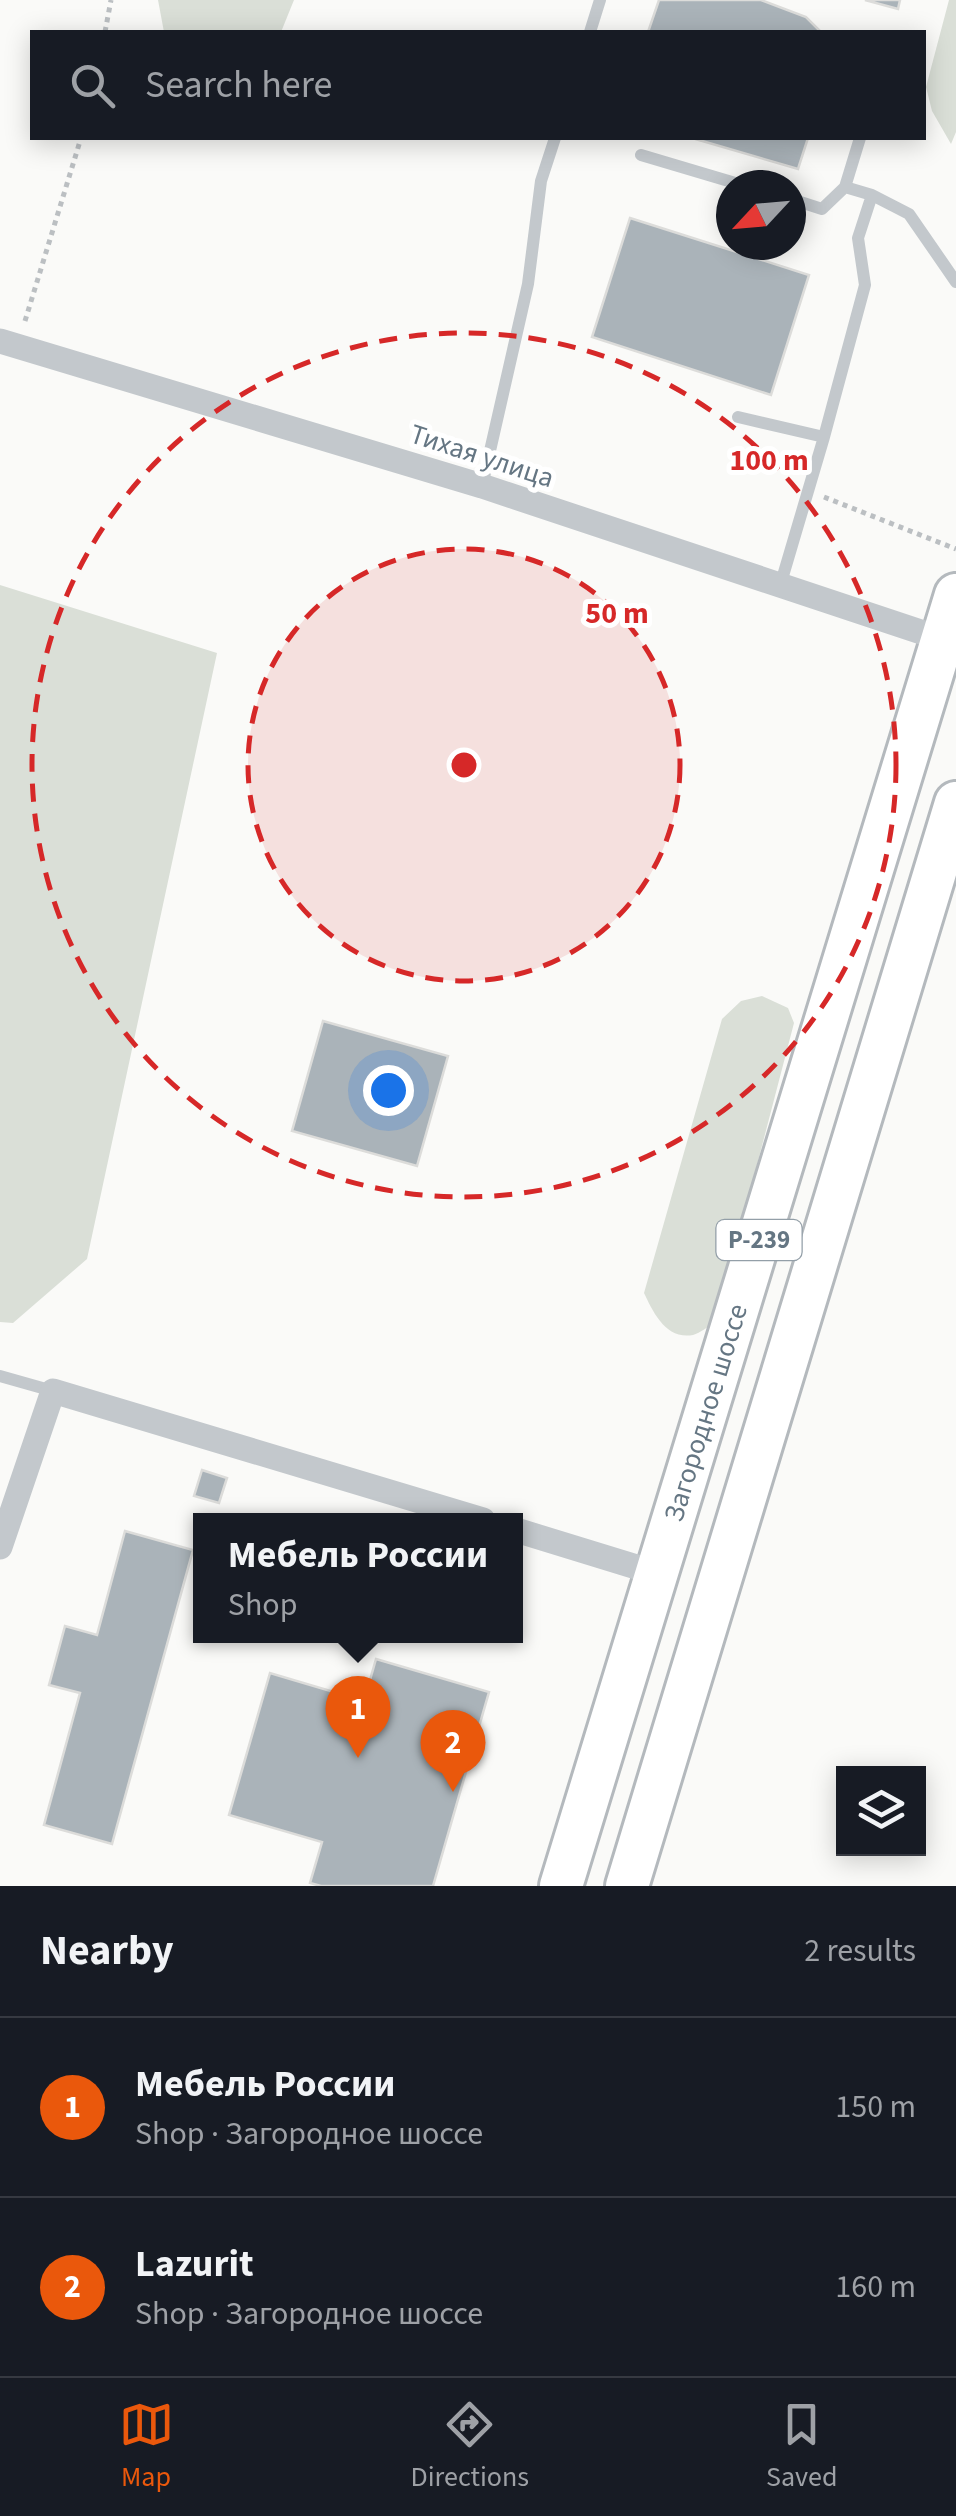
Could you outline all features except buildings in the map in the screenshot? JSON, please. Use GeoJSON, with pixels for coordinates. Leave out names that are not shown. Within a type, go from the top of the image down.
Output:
{"type":"FeatureCollection","features":[{"type":"Feature","properties":{"kind":"highway","name":"Загородное шоссе"},"geometry":{"type":"LineString","coordinates":[[562,1886],[656,1573],[949,642],[956,595]]}},
{"type":"Feature","properties":{"kind":"highway","name":"Р-239"},"geometry":{"type":"LineString","coordinates":[[627,1886],[956,803]]}},
{"type":"Feature","properties":{"kind":"street","name":"Тихая улица"},"geometry":{"type":"LineString","coordinates":[[8,343],[482,486],[949,642]]}},
{"type":"Feature","properties":{"kind":"street"},"geometry":{"type":"LineString","coordinates":[[0,1547],[54,1391],[460,1513]]}},
{"type":"Feature","properties":{"kind":"street"},"geometry":{"type":"LineString","coordinates":[[523,1532],[656,1573]]}},
{"type":"Feature","properties":{"kind":"lane"},"geometry":{"type":"LineString","coordinates":[[591,30],[600,0]]}},
{"type":"Feature","properties":{"kind":"lane"},"geometry":{"type":"LineString","coordinates":[[482,486],[528,284],[541,181],[554,140]]}},
{"type":"Feature","properties":{"kind":"lane"},"geometry":{"type":"LineString","coordinates":[[806,204],[822,208],[845,186],[859,140]]}},
{"type":"Feature","properties":{"kind":"lane"},"geometry":{"type":"LineString","coordinates":[[641,155],[716,177]]}},
{"type":"Feature","properties":{"kind":"lane"},"geometry":{"type":"LineString","coordinates":[[845,186],[909,214],[956,282]]}},
{"type":"Feature","properties":{"kind":"lane"},"geometry":{"type":"LineString","coordinates":[[780,586],[865,285],[858,238],[872,195]]}},
{"type":"Feature","properties":{"kind":"lane"},"geometry":{"type":"LineString","coordinates":[[738,417],[824,437]]}},
{"type":"Feature","properties":{"kind":"lane"},"geometry":{"type":"LineString","coordinates":[[0,1376],[54,1391]]}},
{"type":"Feature","properties":{"kind":"path"},"geometry":{"type":"LineString","coordinates":[[105,30],[110,0]]}},
{"type":"Feature","properties":{"kind":"path"},"geometry":{"type":"LineString","coordinates":[[8,343],[80,140]]}},
{"type":"Feature","properties":{"kind":"path"},"geometry":{"type":"LineString","coordinates":[[808,491],[956,549]]}},
{"type":"Feature","properties":{"kind":"shaded area"},"geometry":{"type":"Polygon","coordinates":[[[158,0],[294,0],[282,30],[164,30],[158,0]]]}},
{"type":"Feature","properties":{"kind":"shaded area"},"geometry":{"type":"Polygon","coordinates":[[[949,0],[956,0],[956,132],[951,144],[932,111],[926,87],[949,0]]]}},
{"type":"Feature","properties":{"kind":"shaded area"},"geometry":{"type":"Polygon","coordinates":[[[0,585],[217,653],[87,1259],[13,1323],[0,1322],[0,585]]]}},
{"type":"Feature","properties":{"kind":"shaded area"},"geometry":{"type":"Polygon","coordinates":[[[762,996],[788,1008],[794,1023],[716,1322],[696,1334],[675,1333],[662,1323],[644,1293],[722,1019],[741,1001],[762,996]]]}},
{"type":"Feature","properties":{"kind":"place","name":"Мебель России"},"geometry":{"type":"Point","coordinates":[358,1758]}},
{"type":"Feature","properties":{"kind":"place","name":"Lazurit"},"geometry":{"type":"Point","coordinates":[453,1792]}}]}
